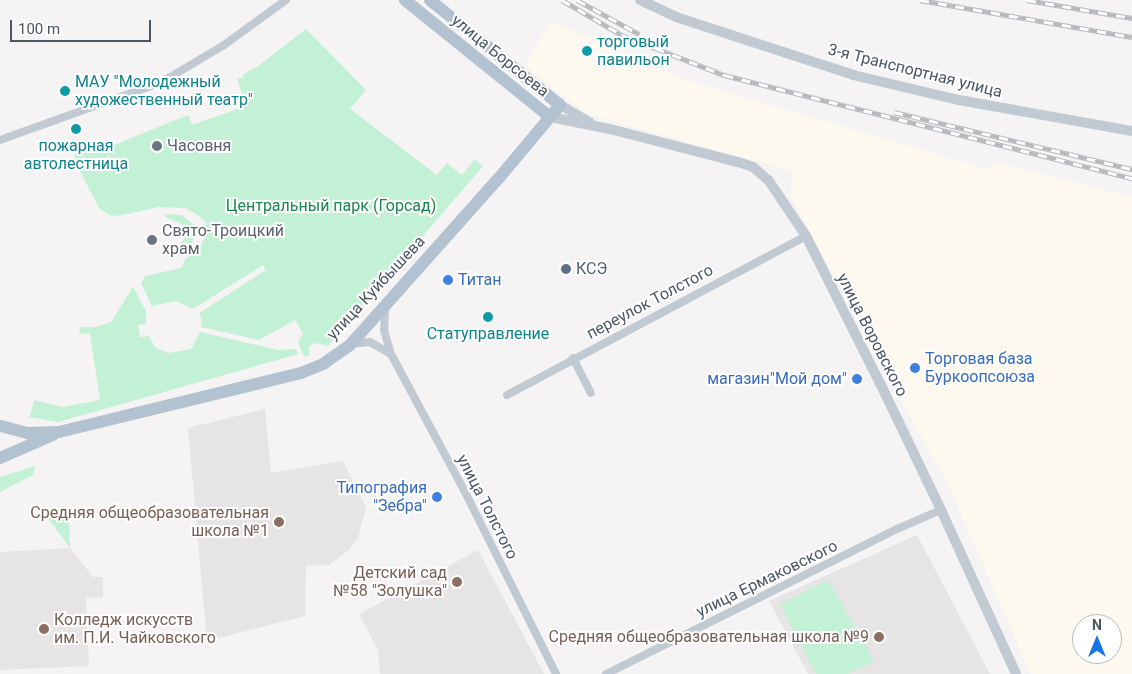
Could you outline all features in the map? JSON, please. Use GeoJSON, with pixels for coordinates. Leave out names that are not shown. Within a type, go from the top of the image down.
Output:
{"type":"FeatureCollection","features":[{"type":"Feature","properties":{"kind":"main road","name":"улица Борсоева"},"geometry":{"type":"LineString","coordinates":[[405,0],[550,117],[560,105],[430,0]]}},
{"type":"Feature","properties":{"kind":"main road","name":"улица Куйбышева"},"geometry":{"type":"LineString","coordinates":[[3,456],[59,432],[301,373],[323,364],[350,345],[550,117]]}},
{"type":"Feature","properties":{"kind":"main road","name":"улица Куйбышева"},"geometry":{"type":"LineString","coordinates":[[0,426],[28,433],[59,432]]}},
{"type":"Feature","properties":{"kind":"main road","name":"улица Куйбышева"},"geometry":{"type":"LineString","coordinates":[[0,426],[10,439],[3,456]]}},
{"type":"Feature","properties":{"kind":"street"},"geometry":{"type":"LineString","coordinates":[[0,140],[162,82],[194,65],[244,32],[286,0]]}},
{"type":"Feature","properties":{"kind":"street","name":"3-я Транспортная улица"},"geometry":{"type":"LineString","coordinates":[[640,0],[676,17],[853,75],[959,100],[1132,131]]}},
{"type":"Feature","properties":{"kind":"street"},"geometry":{"type":"LineString","coordinates":[[560,105],[596,126]]}},
{"type":"Feature","properties":{"kind":"street"},"geometry":{"type":"LineString","coordinates":[[550,117],[596,126]]}},
{"type":"Feature","properties":{"kind":"street","name":"улица Воровского"},"geometry":{"type":"LineString","coordinates":[[596,126],[753,167],[769,181],[806,236],[942,510],[1016,674]]}},
{"type":"Feature","properties":{"kind":"street","name":"переулок Толстого"},"geometry":{"type":"LineString","coordinates":[[507,394],[806,236]]}},
{"type":"Feature","properties":{"kind":"street","name":"улица Толстого"},"geometry":{"type":"LineString","coordinates":[[385,306],[384,330],[391,354],[466,494],[556,674]]}},
{"type":"Feature","properties":{"kind":"street"},"geometry":{"type":"LineString","coordinates":[[350,345],[370,342],[391,354]]}},
{"type":"Feature","properties":{"kind":"street"},"geometry":{"type":"LineString","coordinates":[[573,358],[591,393]]}},
{"type":"Feature","properties":{"kind":"street","name":"улица Ермаковского"},"geometry":{"type":"LineString","coordinates":[[606,674],[897,529],[942,510]]}},
{"type":"Feature","properties":{"kind":"shaded area"},"geometry":{"type":"Polygon","coordinates":[[[551,21],[689,81],[990,170],[994,162],[1132,197],[1132,674],[1031,674],[950,489],[790,195],[793,171],[587,114],[525,66],[551,21]]]}},
{"type":"Feature","properties":{"kind":"shaded area","name":"Средняя общеобразовательная школа №1"},"geometry":{"type":"Polygon","coordinates":[[[265,409],[271,473],[343,461],[366,507],[358,538],[349,550],[329,565],[306,566],[305,616],[207,641],[188,428],[265,409]]]}},
{"type":"Feature","properties":{"kind":"shaded area","name":"Средняя общеобразовательная школа №9"},"geometry":{"type":"Polygon","coordinates":[[[917,535],[990,674],[808,674],[769,601],[917,535]]]}},
{"type":"Feature","properties":{"kind":"shaded area","name":"Колледж искусств им. П.И. Чайковского"},"geometry":{"type":"Polygon","coordinates":[[[70,548],[93,577],[103,577],[103,597],[86,598],[89,666],[0,670],[0,552],[70,548]]]}},
{"type":"Feature","properties":{"kind":"shaded area","name":"Детский сад №58 \"Золушка\""},"geometry":{"type":"Polygon","coordinates":[[[478,550],[544,674],[380,674],[378,650],[359,614],[478,550]]]}},
{"type":"Feature","properties":{"kind":"green space","name":"Центральный парк (Горсад)"},"geometry":{"type":"Polygon","coordinates":[[[306,29],[366,90],[350,109],[437,175],[447,163],[462,175],[475,159],[483,166],[328,346],[314,343],[309,347],[309,355],[304,357],[298,343],[303,333],[295,320],[259,340],[201,327],[202,321],[199,313],[266,270],[263,265],[193,309],[176,301],[152,306],[141,283],[145,276],[181,268],[186,258],[195,253],[202,244],[206,233],[206,222],[185,208],[158,207],[112,216],[106,213],[99,208],[80,171],[74,154],[107,142],[109,147],[188,115],[192,125],[246,106],[237,79],[244,77],[243,74],[257,67],[306,29]]]}},
{"type":"Feature","properties":{"kind":"green space"},"geometry":{"type":"Polygon","coordinates":[[[165,214],[182,215],[198,228],[191,245],[171,259],[171,249],[180,244],[188,234],[180,223],[165,217],[165,214]]]}},
{"type":"Feature","properties":{"kind":"green space"},"geometry":{"type":"Polygon","coordinates":[[[133,287],[146,311],[146,324],[138,325],[140,337],[149,336],[155,347],[168,353],[191,349],[200,332],[278,350],[296,349],[298,354],[58,422],[29,417],[35,400],[62,407],[100,400],[90,333],[80,334],[79,327],[96,327],[111,322],[133,287]]]}},
{"type":"Feature","properties":{"kind":"green space"},"geometry":{"type":"Polygon","coordinates":[[[35,466],[33,475],[0,492],[0,477],[35,466]]]}},
{"type":"Feature","properties":{"kind":"green space"},"geometry":{"type":"Polygon","coordinates":[[[58,508],[69,508],[70,548],[46,515],[58,508]]]}},
{"type":"Feature","properties":{"kind":"green space"},"geometry":{"type":"Polygon","coordinates":[[[828,580],[874,661],[848,674],[816,674],[780,604],[828,580]]]}},
{"type":"Feature","properties":{"kind":"railway"},"geometry":{"type":"LineString","coordinates":[[562,0],[622,35],[724,75],[1132,178]]}},
{"type":"Feature","properties":{"kind":"railway"},"geometry":{"type":"LineString","coordinates":[[577,0],[639,34]]}},
{"type":"Feature","properties":{"kind":"railway"},"geometry":{"type":"LineString","coordinates":[[920,0],[1132,37]]}},
{"type":"Feature","properties":{"kind":"railway"},"geometry":{"type":"LineString","coordinates":[[1027,0],[1132,18]]}},
{"type":"Feature","properties":{"kind":"railway"},"geometry":{"type":"LineString","coordinates":[[894,112],[1132,169]]}},
{"type":"Feature","properties":{"kind":"place","name":"торговый павильон"},"geometry":{"type":"Point","coordinates":[587,51]}},
{"type":"Feature","properties":{"kind":"place","name":"МАУ \"Молодежный художественный театр\""},"geometry":{"type":"Point","coordinates":[65,91]}},
{"type":"Feature","properties":{"kind":"place","name":"пожарная автолестница"},"geometry":{"type":"Point","coordinates":[76,129]}},
{"type":"Feature","properties":{"kind":"place","name":"Часовня"},"geometry":{"type":"Point","coordinates":[157,146]}},
{"type":"Feature","properties":{"kind":"place","name":"Свято-Троицкий храм"},"geometry":{"type":"Point","coordinates":[152,240]}},
{"type":"Feature","properties":{"kind":"place","name":"КСЭ"},"geometry":{"type":"Point","coordinates":[566,269]}},
{"type":"Feature","properties":{"kind":"place","name":"Титан"},"geometry":{"type":"Point","coordinates":[448,280]}},
{"type":"Feature","properties":{"kind":"place","name":"Статуправление"},"geometry":{"type":"Point","coordinates":[488,317]}},
{"type":"Feature","properties":{"kind":"place","name":"Торговая база Буркоопсоюза"},"geometry":{"type":"Point","coordinates":[915,368]}},
{"type":"Feature","properties":{"kind":"place","name":"магазин\"Мой дом\""},"geometry":{"type":"Point","coordinates":[857,379]}},
{"type":"Feature","properties":{"kind":"place","name":"Типография \"Зебра\""},"geometry":{"type":"Point","coordinates":[437,497]}},
{"type":"Feature","properties":{"kind":"place","name":"Средняя общеобразовательная школа №1"},"geometry":{"type":"Point","coordinates":[279,522]}},
{"type":"Feature","properties":{"kind":"place","name":"Детский сад №58 \"Золушка\""},"geometry":{"type":"Point","coordinates":[457,582]}},
{"type":"Feature","properties":{"kind":"place","name":"Колледж искусств им. П.И. Чайковского"},"geometry":{"type":"Point","coordinates":[44,629]}},
{"type":"Feature","properties":{"kind":"place","name":"Средняя общеобразовательная школа №9"},"geometry":{"type":"Point","coordinates":[879,637]}}]}
